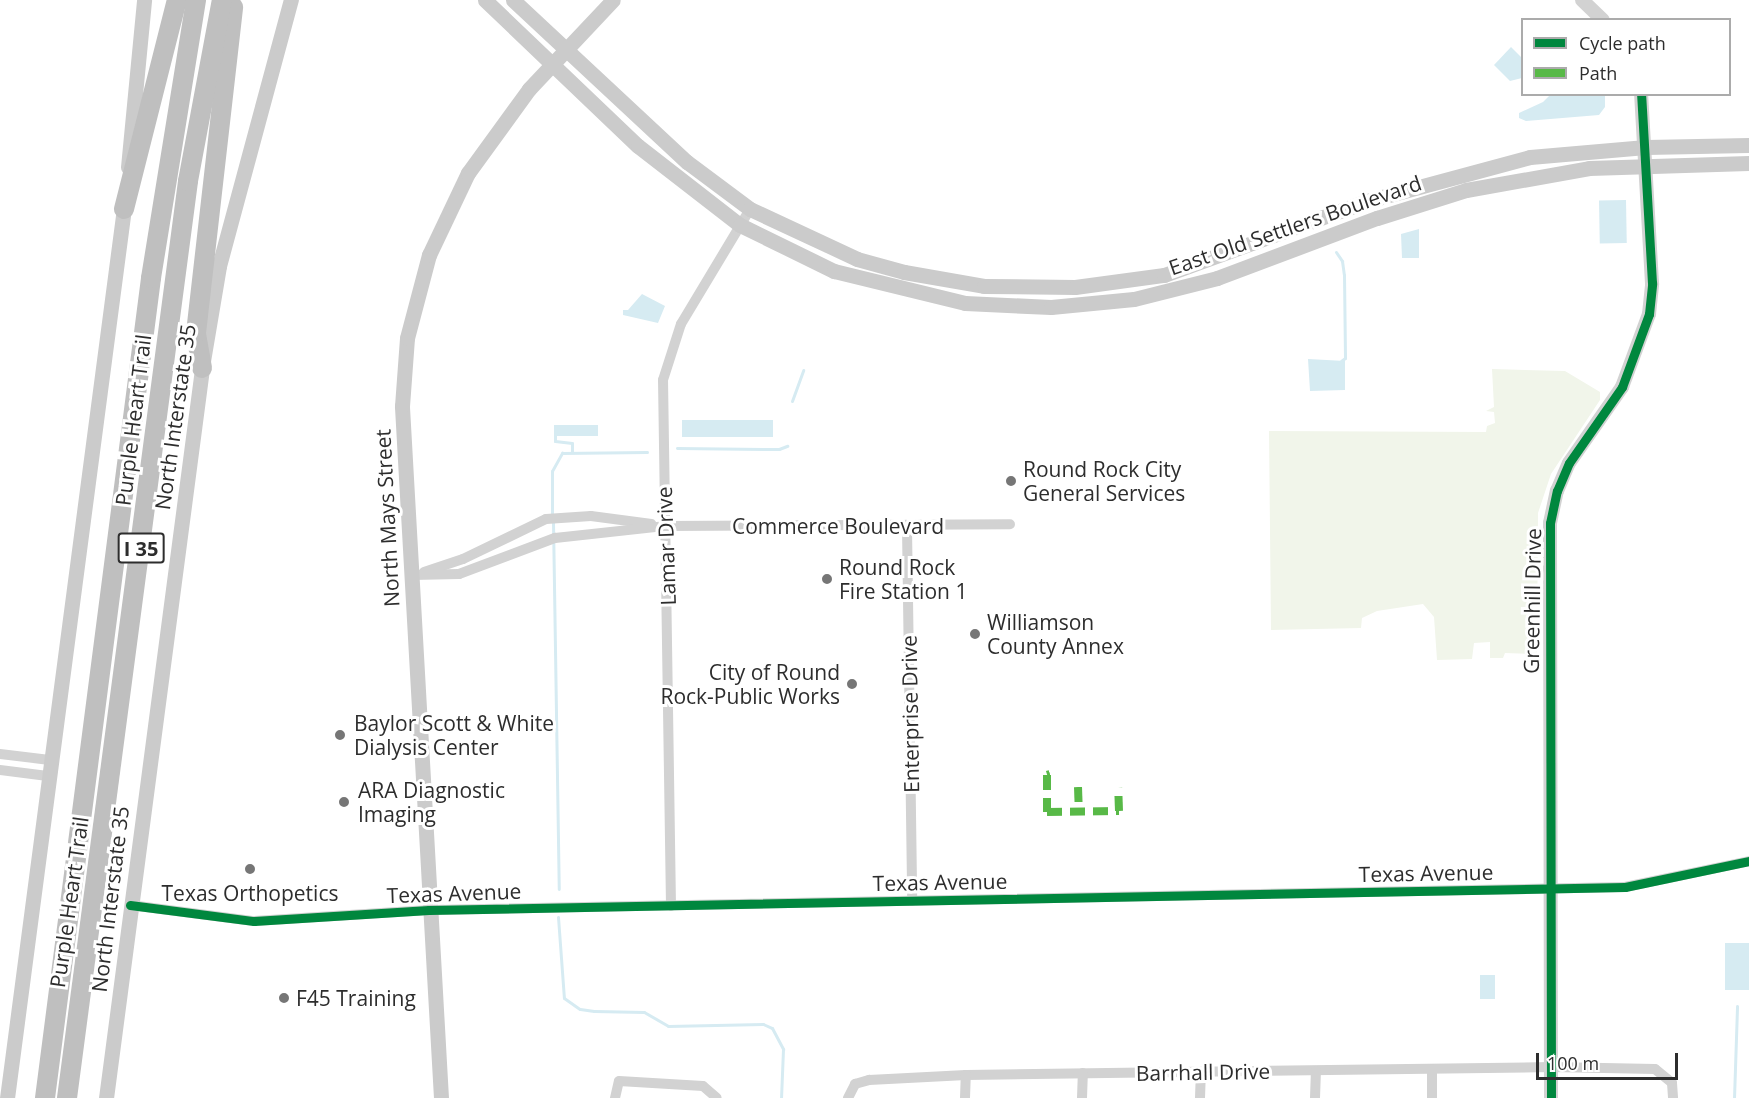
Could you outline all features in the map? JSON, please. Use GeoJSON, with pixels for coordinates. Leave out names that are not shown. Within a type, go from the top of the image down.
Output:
{"type":"FeatureCollection","features":[{"type":"Feature","properties":{"kind":"highway"},"geometry":{"type":"LineString","coordinates":[[124,209],[177,0]]}},
{"type":"Feature","properties":{"kind":"highway","name":"Purple Heart Trail"},"geometry":{"type":"LineString","coordinates":[[45,1098],[151,278],[196,0]]}},
{"type":"Feature","properties":{"kind":"highway","name":"Purple Heart Trail"},"geometry":{"type":"LineString","coordinates":[[66,1098],[188,181],[222,0]]}},
{"type":"Feature","properties":{"kind":"highway"},"geometry":{"type":"LineString","coordinates":[[202,368],[196,333],[234,0]]}},
{"type":"Feature","properties":{"kind":"main road"},"geometry":{"type":"LineString","coordinates":[[7,1098],[124,209],[144,0]]}},
{"type":"Feature","properties":{"kind":"main road","name":"North Interstate 35"},"geometry":{"type":"LineString","coordinates":[[106,1098],[202,368],[219,266],[291,0]]}},
{"type":"Feature","properties":{"kind":"main road","name":"East Old Settlers Boulevard"},"geometry":{"type":"LineString","coordinates":[[485,0],[677,180],[740,225],[796,254],[855,279],[965,303],[1051,307],[1134,299],[1217,278],[1377,218],[1466,190],[1589,168],[1646,164],[1749,163]]}},
{"type":"Feature","properties":{"kind":"main road","name":"East Old Settlers Boulevard"},"geometry":{"type":"LineString","coordinates":[[513,0],[687,162],[750,209],[823,246],[904,272],[984,286],[1075,287],[1164,275],[1367,201],[1477,168],[1530,157],[1646,147],[1749,145]]}},
{"type":"Feature","properties":{"kind":"main road","name":"North Mays Street"},"geometry":{"type":"LineString","coordinates":[[441,1098],[402,385],[415,297],[445,217],[468,173],[506,117],[551,64],[613,0]]}},
{"type":"Feature","properties":{"kind":"street"},"geometry":{"type":"LineString","coordinates":[[1582,0],[1601,18]]}},
{"type":"Feature","properties":{"kind":"street","name":"Greenhill Drive"},"geometry":{"type":"LineString","coordinates":[[1551,1098],[1550,523],[1557,491],[1569,463],[1622,387],[1645,329],[1652,283],[1646,147],[1641,96]]}},
{"type":"Feature","properties":{"kind":"street","name":"Lamar Drive"},"geometry":{"type":"LineString","coordinates":[[671,906],[663,392],[666,363],[681,324],[750,209]]}},
{"type":"Feature","properties":{"kind":"street","name":"Commerce Boulevard"},"geometry":{"type":"LineString","coordinates":[[412,575],[463,559],[546,519],[594,517],[666,526]]}},
{"type":"Feature","properties":{"kind":"street","name":"Commerce Boulevard"},"geometry":{"type":"LineString","coordinates":[[412,575],[459,574],[555,538],[666,526],[907,527],[1010,524]]}},
{"type":"Feature","properties":{"kind":"street","name":"Enterprise Drive"},"geometry":{"type":"LineString","coordinates":[[907,527],[912,901]]}},
{"type":"Feature","properties":{"kind":"street"},"geometry":{"type":"LineString","coordinates":[[0,754],[50,760]]}},
{"type":"Feature","properties":{"kind":"street"},"geometry":{"type":"LineString","coordinates":[[0,770],[48,776]]}},
{"type":"Feature","properties":{"kind":"street","name":"Texas Avenue"},"geometry":{"type":"LineString","coordinates":[[130,905],[254,921],[429,910],[1625,888],[1749,861]]}},
{"type":"Feature","properties":{"kind":"street","name":"Barrhall Drive"},"geometry":{"type":"LineString","coordinates":[[849,1098],[855,1084],[869,1080],[966,1075],[1552,1067],[1655,1069],[1672,1083],[1673,1098]]}},
{"type":"Feature","properties":{"kind":"street"},"geometry":{"type":"LineString","coordinates":[[1432,1069],[1432,1098]]}},
{"type":"Feature","properties":{"kind":"street"},"geometry":{"type":"LineString","coordinates":[[1316,1071],[1316,1098]]}},
{"type":"Feature","properties":{"kind":"street"},"geometry":{"type":"LineString","coordinates":[[1200,1098],[1201,1072]]}},
{"type":"Feature","properties":{"kind":"street"},"geometry":{"type":"LineString","coordinates":[[1082,1098],[1083,1073]]}},
{"type":"Feature","properties":{"kind":"street"},"geometry":{"type":"LineString","coordinates":[[965,1098],[966,1075]]}},
{"type":"Feature","properties":{"kind":"street"},"geometry":{"type":"LineString","coordinates":[[615,1098],[620,1081],[703,1086],[717,1098]]}},
{"type":"Feature","properties":{"kind":"shaded area"},"geometry":{"type":"Polygon","coordinates":[[[1511,47],[1521,57],[1521,78],[1510,81],[1494,65],[1511,47]]]}},
{"type":"Feature","properties":{"kind":"shaded area"},"geometry":{"type":"Polygon","coordinates":[[[1549,96],[1605,96],[1605,107],[1599,115],[1526,121],[1519,118],[1519,113],[1543,102],[1549,96]]]}},
{"type":"Feature","properties":{"kind":"shaded area"},"geometry":{"type":"Polygon","coordinates":[[[1599,200],[1626,200],[1627,243],[1600,243],[1599,200]]]}},
{"type":"Feature","properties":{"kind":"shaded area"},"geometry":{"type":"Polygon","coordinates":[[[1419,229],[1419,258],[1402,258],[1401,234],[1419,229]]]}},
{"type":"Feature","properties":{"kind":"shaded area"},"geometry":{"type":"Polygon","coordinates":[[[642,294],[665,306],[658,323],[623,315],[623,310],[628,310],[642,294]]]}},
{"type":"Feature","properties":{"kind":"shaded area"},"geometry":{"type":"Polygon","coordinates":[[[1308,359],[1345,361],[1345,390],[1310,391],[1308,359]]]}},
{"type":"Feature","properties":{"kind":"shaded area"},"geometry":{"type":"Polygon","coordinates":[[[1492,369],[1565,371],[1600,392],[1600,400],[1551,474],[1538,513],[1537,654],[1505,653],[1503,658],[1490,658],[1490,642],[1474,643],[1472,659],[1437,660],[1434,617],[1423,604],[1377,611],[1362,618],[1361,628],[1271,630],[1269,431],[1486,432],[1487,426],[1495,423],[1494,412],[1486,411],[1494,407],[1492,369]]]}},
{"type":"Feature","properties":{"kind":"shaded area"},"geometry":{"type":"Polygon","coordinates":[[[682,420],[773,420],[773,437],[682,437],[682,420]]]}},
{"type":"Feature","properties":{"kind":"shaded area"},"geometry":{"type":"Polygon","coordinates":[[[554,425],[598,425],[598,436],[554,436],[554,425]]]}},
{"type":"Feature","properties":{"kind":"shaded area"},"geometry":{"type":"Polygon","coordinates":[[[1725,943],[1749,943],[1749,990],[1725,990],[1725,943]]]}},
{"type":"Feature","properties":{"kind":"shaded area"},"geometry":{"type":"Polygon","coordinates":[[[1480,975],[1495,975],[1495,999],[1480,999],[1480,975]]]}},
{"type":"Feature","properties":{"kind":"waterway"},"geometry":{"type":"LineString","coordinates":[[1336,252],[1342,261],[1344,275],[1345,358],[1341,361]]}},
{"type":"Feature","properties":{"kind":"waterway"},"geometry":{"type":"LineString","coordinates":[[792,401],[803,370]]}},
{"type":"Feature","properties":{"kind":"waterway"},"geometry":{"type":"LineString","coordinates":[[555,434],[555,441],[572,443],[572,452]]}},
{"type":"Feature","properties":{"kind":"waterway"},"geometry":{"type":"LineString","coordinates":[[677,448],[779,449],[787,446]]}},
{"type":"Feature","properties":{"kind":"waterway"},"geometry":{"type":"LineString","coordinates":[[552,516],[552,471],[562,453],[647,452]]}},
{"type":"Feature","properties":{"kind":"waterway"},"geometry":{"type":"LineString","coordinates":[[553,522],[559,889]]}},
{"type":"Feature","properties":{"kind":"waterway"},"geometry":{"type":"LineString","coordinates":[[558,917],[564,998],[580,1009],[644,1012],[668,1026],[763,1024],[772,1028],[783,1049],[781,1098]]}},
{"type":"Feature","properties":{"kind":"waterway"},"geometry":{"type":"LineString","coordinates":[[1734,1098],[1737,1006]]}},
{"type":"Feature","properties":{"kind":"marked path"},"geometry":{"type":"LineString","coordinates":[[1050,774],[1047,775],[1047,812],[1119,811],[1118,788]]}},
{"type":"Feature","properties":{"kind":"marked path"},"geometry":{"type":"LineString","coordinates":[[1078,787],[1079,812]]}},
{"type":"Feature","properties":{"kind":"cycle path"},"geometry":{"type":"LineString","coordinates":[[1551,1098],[1550,523],[1557,491],[1569,463],[1622,387],[1649,314],[1652,283],[1641,96]]}},
{"type":"Feature","properties":{"kind":"cycle path"},"geometry":{"type":"LineString","coordinates":[[130,905],[254,921],[429,910],[1625,887],[1749,861]]}},
{"type":"Feature","properties":{"kind":"place","name":"Round Rock City General Services"},"geometry":{"type":"Point","coordinates":[1011,481]}},
{"type":"Feature","properties":{"kind":"place","name":"Round Rock Fire Station 1"},"geometry":{"type":"Point","coordinates":[827,579]}},
{"type":"Feature","properties":{"kind":"place","name":"Williamson County Annex"},"geometry":{"type":"Point","coordinates":[975,634]}},
{"type":"Feature","properties":{"kind":"place","name":"City of Round Rock-Public Works"},"geometry":{"type":"Point","coordinates":[852,684]}},
{"type":"Feature","properties":{"kind":"place","name":"Baylor Scott & White Dialysis Center"},"geometry":{"type":"Point","coordinates":[340,735]}},
{"type":"Feature","properties":{"kind":"place","name":"ARA Diagnostic Imaging"},"geometry":{"type":"Point","coordinates":[344,802]}},
{"type":"Feature","properties":{"kind":"place","name":"Texas Orthopetics"},"geometry":{"type":"Point","coordinates":[250,869]}},
{"type":"Feature","properties":{"kind":"place","name":"F45 Training"},"geometry":{"type":"Point","coordinates":[284,998]}}]}
